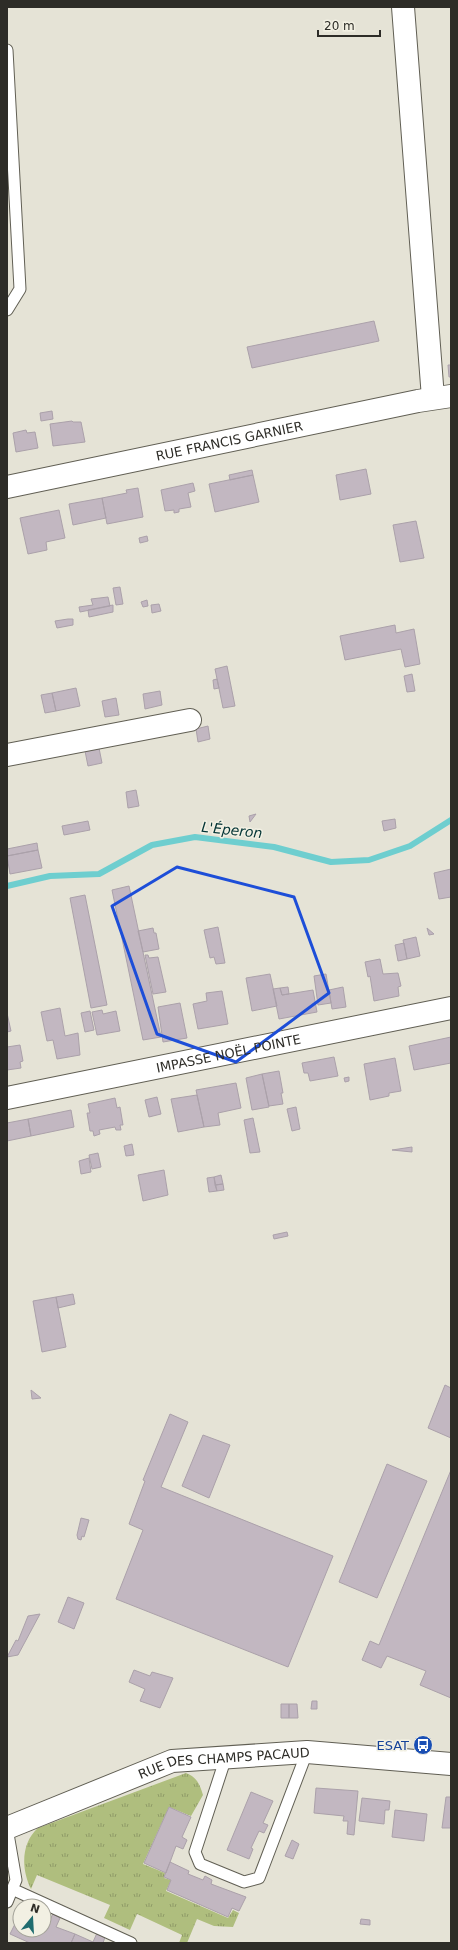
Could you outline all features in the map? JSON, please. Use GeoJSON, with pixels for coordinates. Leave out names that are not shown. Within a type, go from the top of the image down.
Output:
{"type":"FeatureCollection","features":[{"type":"Feature","properties":{"kind":"street"},"geometry":{"type":"LineString","coordinates":[[403,7],[442,397]]}},
{"type":"Feature","properties":{"kind":"street","name":"RUE FRANCIS GARNIER"},"geometry":{"type":"LineString","coordinates":[[7,487],[442,397]]}},
{"type":"Feature","properties":{"kind":"street"},"geometry":{"type":"LineString","coordinates":[[7,755],[190,720]]}},
{"type":"Feature","properties":{"kind":"street","name":"IMPASSE NOËL POINTE"},"geometry":{"type":"LineString","coordinates":[[7,1098],[451,1008]]}},
{"type":"Feature","properties":{"kind":"street","name":"RUE DES CHAMPS PACAUD"},"geometry":{"type":"LineString","coordinates":[[7,1828],[172,1760],[307,1752],[451,1764]]}},
{"type":"Feature","properties":{"kind":"lane"},"geometry":{"type":"LineString","coordinates":[[7,50],[20,288],[7,310]]}},
{"type":"Feature","properties":{"kind":"lane"},"geometry":{"type":"LineString","coordinates":[[226,1757],[194,1852],[200,1864],[244,1882],[259,1878],[307,1752]]}},
{"type":"Feature","properties":{"kind":"lane"},"geometry":{"type":"LineString","coordinates":[[7,1828],[16,1880],[7,1902]]}},
{"type":"Feature","properties":{"kind":"lane"},"geometry":{"type":"LineString","coordinates":[[12,1889],[131,1943]]}},
{"type":"Feature","properties":{"kind":"highlighted area"},"geometry":{"type":"Polygon","coordinates":[[[177,867],[294,897],[329,993],[236,1062],[157,1034],[112,906],[177,867]]]}},
{"type":"Feature","properties":{"kind":"green space"},"geometry":{"type":"Polygon","coordinates":[[[186,1773],[198,1782],[203,1795],[191,1816],[169,1807],[143,1864],[165,1873],[164,1878],[171,1880],[166,1891],[228,1918],[233,1910],[239,1913],[233,1927],[214,1926],[197,1919],[187,1943],[179,1943],[182,1935],[137,1914],[130,1930],[104,1918],[110,1905],[37,1875],[31,1889],[25,1873],[24,1857],[28,1841],[38,1828],[186,1773]]]}},
{"type":"Feature","properties":{"kind":"building"},"geometry":{"type":"Polygon","coordinates":[[[374,321],[379,341],[252,368],[247,347],[374,321]]]}},
{"type":"Feature","properties":{"kind":"building"},"geometry":{"type":"Polygon","coordinates":[[[448,365],[451,365],[451,377],[449,377],[448,365]]]}},
{"type":"Feature","properties":{"kind":"building"},"geometry":{"type":"Polygon","coordinates":[[[52,411],[53,419],[41,421],[40,413],[52,411]]]}},
{"type":"Feature","properties":{"kind":"building"},"geometry":{"type":"Polygon","coordinates":[[[72,421],[81,422],[85,442],[53,446],[50,424],[72,421]]]}},
{"type":"Feature","properties":{"kind":"building"},"geometry":{"type":"Polygon","coordinates":[[[26,430],[27,433],[35,432],[38,448],[16,452],[13,433],[26,430]]]}},
{"type":"Feature","properties":{"kind":"building"},"geometry":{"type":"Polygon","coordinates":[[[366,469],[371,494],[340,500],[336,475],[366,469]]]}},
{"type":"Feature","properties":{"kind":"building"},"geometry":{"type":"Polygon","coordinates":[[[252,470],[253,475],[230,480],[229,475],[252,470]]]}},
{"type":"Feature","properties":{"kind":"building"},"geometry":{"type":"Polygon","coordinates":[[[253,475],[259,502],[215,512],[209,484],[253,475]]]}},
{"type":"Feature","properties":{"kind":"building"},"geometry":{"type":"Polygon","coordinates":[[[193,483],[195,491],[188,493],[191,507],[179,509],[179,512],[174,513],[174,510],[165,511],[161,490],[193,483]]]}},
{"type":"Feature","properties":{"kind":"building"},"geometry":{"type":"Polygon","coordinates":[[[138,488],[143,517],[107,524],[102,498],[127,493],[126,490],[138,488]]]}},
{"type":"Feature","properties":{"kind":"building"},"geometry":{"type":"Polygon","coordinates":[[[102,498],[106,518],[73,525],[69,504],[102,498]]]}},
{"type":"Feature","properties":{"kind":"building"},"geometry":{"type":"Polygon","coordinates":[[[59,510],[65,538],[46,542],[47,550],[28,554],[20,518],[59,510]]]}},
{"type":"Feature","properties":{"kind":"building"},"geometry":{"type":"Polygon","coordinates":[[[416,521],[424,558],[400,562],[393,525],[416,521]]]}},
{"type":"Feature","properties":{"kind":"building"},"geometry":{"type":"Polygon","coordinates":[[[147,536],[148,541],[140,543],[139,538],[147,536]]]}},
{"type":"Feature","properties":{"kind":"building"},"geometry":{"type":"Polygon","coordinates":[[[120,587],[123,604],[116,605],[113,588],[120,587]]]}},
{"type":"Feature","properties":{"kind":"building"},"geometry":{"type":"Polygon","coordinates":[[[108,597],[110,606],[80,612],[79,607],[93,605],[91,599],[108,597]]]}},
{"type":"Feature","properties":{"kind":"building"},"geometry":{"type":"Polygon","coordinates":[[[147,600],[148,606],[143,607],[141,602],[147,600]]]}},
{"type":"Feature","properties":{"kind":"building"},"geometry":{"type":"Polygon","coordinates":[[[159,604],[161,611],[152,613],[151,605],[159,604]]]}},
{"type":"Feature","properties":{"kind":"building"},"geometry":{"type":"Polygon","coordinates":[[[113,605],[113,612],[89,617],[88,610],[113,605]]]}},
{"type":"Feature","properties":{"kind":"building"},"geometry":{"type":"Polygon","coordinates":[[[73,619],[73,625],[57,628],[55,621],[73,619]]]}},
{"type":"Feature","properties":{"kind":"building"},"geometry":{"type":"Polygon","coordinates":[[[395,625],[396,633],[414,629],[420,664],[405,667],[401,649],[345,660],[340,636],[395,625]]]}},
{"type":"Feature","properties":{"kind":"building"},"geometry":{"type":"Polygon","coordinates":[[[227,666],[235,706],[223,708],[215,669],[227,666]]]}},
{"type":"Feature","properties":{"kind":"building"},"geometry":{"type":"Polygon","coordinates":[[[412,674],[415,691],[407,692],[404,676],[412,674]]]}},
{"type":"Feature","properties":{"kind":"building"},"geometry":{"type":"Polygon","coordinates":[[[217,679],[219,688],[214,689],[213,680],[217,679]]]}},
{"type":"Feature","properties":{"kind":"building"},"geometry":{"type":"Polygon","coordinates":[[[76,688],[80,706],[56,711],[52,693],[76,688]]]}},
{"type":"Feature","properties":{"kind":"building"},"geometry":{"type":"Polygon","coordinates":[[[160,691],[162,705],[145,709],[143,694],[160,691]]]}},
{"type":"Feature","properties":{"kind":"building"},"geometry":{"type":"Polygon","coordinates":[[[52,693],[56,711],[45,713],[41,695],[52,693]]]}},
{"type":"Feature","properties":{"kind":"building"},"geometry":{"type":"Polygon","coordinates":[[[116,698],[119,715],[105,717],[102,701],[116,698]]]}},
{"type":"Feature","properties":{"kind":"building"},"geometry":{"type":"Polygon","coordinates":[[[208,726],[210,739],[198,742],[196,729],[208,726]]]}},
{"type":"Feature","properties":{"kind":"building"},"geometry":{"type":"Polygon","coordinates":[[[99,748],[102,763],[88,766],[85,751],[99,748]]]}},
{"type":"Feature","properties":{"kind":"building"},"geometry":{"type":"Polygon","coordinates":[[[136,790],[139,806],[128,808],[126,792],[136,790]]]}},
{"type":"Feature","properties":{"kind":"building"},"geometry":{"type":"Polygon","coordinates":[[[256,814],[250,822],[249,816],[256,814]]]}},
{"type":"Feature","properties":{"kind":"building"},"geometry":{"type":"Polygon","coordinates":[[[395,819],[396,828],[384,831],[382,821],[395,819]]]}},
{"type":"Feature","properties":{"kind":"building"},"geometry":{"type":"Polygon","coordinates":[[[88,821],[90,830],[64,835],[62,826],[88,821]]]}},
{"type":"Feature","properties":{"kind":"building"},"geometry":{"type":"Polygon","coordinates":[[[37,843],[38,850],[7,856],[7,849],[37,843]]]}},
{"type":"Feature","properties":{"kind":"building"},"geometry":{"type":"Polygon","coordinates":[[[38,850],[42,868],[10,874],[7,856],[38,850]]]}},
{"type":"Feature","properties":{"kind":"building"},"geometry":{"type":"Polygon","coordinates":[[[451,869],[451,897],[439,899],[434,873],[451,869]]]}},
{"type":"Feature","properties":{"kind":"building"},"geometry":{"type":"Polygon","coordinates":[[[129,886],[161,1037],[143,1040],[112,890],[129,886]]]}},
{"type":"Feature","properties":{"kind":"building"},"geometry":{"type":"Polygon","coordinates":[[[85,895],[107,1005],[91,1008],[70,898],[85,895]]]}},
{"type":"Feature","properties":{"kind":"building"},"geometry":{"type":"Polygon","coordinates":[[[218,927],[225,963],[216,964],[214,957],[210,958],[204,930],[218,927]]]}},
{"type":"Feature","properties":{"kind":"building"},"geometry":{"type":"Polygon","coordinates":[[[153,928],[154,933],[156,933],[159,949],[143,952],[138,931],[153,928]]]}},
{"type":"Feature","properties":{"kind":"building"},"geometry":{"type":"Polygon","coordinates":[[[427,928],[434,934],[429,935],[427,928]]]}},
{"type":"Feature","properties":{"kind":"building"},"geometry":{"type":"Polygon","coordinates":[[[416,937],[420,956],[407,959],[403,940],[416,937]]]}},
{"type":"Feature","properties":{"kind":"building"},"geometry":{"type":"Polygon","coordinates":[[[404,943],[407,959],[398,961],[395,945],[404,943]]]}},
{"type":"Feature","properties":{"kind":"building"},"geometry":{"type":"Polygon","coordinates":[[[145,955],[148,955],[149,958],[158,957],[166,992],[153,994],[145,955]]]}},
{"type":"Feature","properties":{"kind":"building"},"geometry":{"type":"Polygon","coordinates":[[[380,959],[383,974],[398,973],[401,986],[398,987],[399,996],[374,1001],[370,976],[368,977],[365,962],[380,959]]]}},
{"type":"Feature","properties":{"kind":"building"},"geometry":{"type":"Polygon","coordinates":[[[270,974],[277,1006],[252,1011],[246,978],[270,974]]]}},
{"type":"Feature","properties":{"kind":"building"},"geometry":{"type":"Polygon","coordinates":[[[326,974],[331,1003],[318,1005],[314,976],[326,974]]]}},
{"type":"Feature","properties":{"kind":"building"},"geometry":{"type":"Polygon","coordinates":[[[288,987],[289,994],[282,995],[280,988],[288,987]]]}},
{"type":"Feature","properties":{"kind":"building"},"geometry":{"type":"Polygon","coordinates":[[[343,987],[346,1007],[332,1009],[329,990],[343,987]]]}},
{"type":"Feature","properties":{"kind":"building"},"geometry":{"type":"Polygon","coordinates":[[[280,988],[282,995],[313,990],[317,1012],[279,1019],[273,989],[280,988]]]}},
{"type":"Feature","properties":{"kind":"building"},"geometry":{"type":"Polygon","coordinates":[[[222,991],[228,1024],[198,1029],[193,1004],[207,1001],[206,993],[222,991]]]}},
{"type":"Feature","properties":{"kind":"building"},"geometry":{"type":"Polygon","coordinates":[[[180,1003],[187,1038],[163,1042],[158,1007],[180,1003]]]}},
{"type":"Feature","properties":{"kind":"building"},"geometry":{"type":"Polygon","coordinates":[[[60,1008],[65,1036],[78,1033],[80,1055],[57,1059],[53,1040],[47,1041],[41,1012],[60,1008]]]}},
{"type":"Feature","properties":{"kind":"building"},"geometry":{"type":"Polygon","coordinates":[[[102,1010],[103,1014],[116,1011],[120,1031],[97,1035],[92,1012],[102,1010]]]}},
{"type":"Feature","properties":{"kind":"building"},"geometry":{"type":"Polygon","coordinates":[[[90,1011],[94,1030],[85,1032],[81,1013],[90,1011]]]}},
{"type":"Feature","properties":{"kind":"building"},"geometry":{"type":"Polygon","coordinates":[[[7,1013],[11,1031],[7,1032],[7,1013]]]}},
{"type":"Feature","properties":{"kind":"building"},"geometry":{"type":"Polygon","coordinates":[[[451,1037],[451,1063],[414,1070],[409,1046],[451,1037]]]}},
{"type":"Feature","properties":{"kind":"building"},"geometry":{"type":"Polygon","coordinates":[[[20,1045],[23,1061],[20,1062],[21,1068],[7,1070],[7,1047],[20,1045]]]}},
{"type":"Feature","properties":{"kind":"building"},"geometry":{"type":"Polygon","coordinates":[[[334,1057],[338,1076],[310,1081],[308,1073],[304,1073],[302,1063],[334,1057]]]}},
{"type":"Feature","properties":{"kind":"building"},"geometry":{"type":"Polygon","coordinates":[[[395,1058],[401,1091],[389,1093],[389,1096],[370,1100],[364,1064],[395,1058]]]}},
{"type":"Feature","properties":{"kind":"building"},"geometry":{"type":"Polygon","coordinates":[[[279,1071],[283,1093],[281,1093],[283,1104],[269,1106],[262,1074],[279,1071]]]}},
{"type":"Feature","properties":{"kind":"building"},"geometry":{"type":"Polygon","coordinates":[[[262,1074],[269,1107],[252,1110],[246,1078],[262,1074]]]}},
{"type":"Feature","properties":{"kind":"building"},"geometry":{"type":"Polygon","coordinates":[[[349,1077],[349,1081],[345,1082],[344,1078],[349,1077]]]}},
{"type":"Feature","properties":{"kind":"building"},"geometry":{"type":"Polygon","coordinates":[[[236,1083],[241,1108],[218,1113],[220,1125],[204,1127],[196,1090],[236,1083]]]}},
{"type":"Feature","properties":{"kind":"building"},"geometry":{"type":"Polygon","coordinates":[[[197,1095],[204,1127],[178,1132],[171,1099],[197,1095]]]}},
{"type":"Feature","properties":{"kind":"building"},"geometry":{"type":"Polygon","coordinates":[[[157,1097],[161,1114],[149,1117],[145,1100],[157,1097]]]}},
{"type":"Feature","properties":{"kind":"building"},"geometry":{"type":"Polygon","coordinates":[[[115,1098],[117,1108],[120,1107],[123,1125],[120,1125],[121,1130],[116,1130],[115,1127],[99,1130],[100,1134],[94,1136],[93,1131],[90,1131],[87,1113],[90,1113],[88,1104],[115,1098]]]}},
{"type":"Feature","properties":{"kind":"building"},"geometry":{"type":"Polygon","coordinates":[[[296,1107],[300,1129],[292,1131],[287,1109],[296,1107]]]}},
{"type":"Feature","properties":{"kind":"building"},"geometry":{"type":"Polygon","coordinates":[[[71,1110],[74,1127],[31,1136],[28,1119],[71,1110]]]}},
{"type":"Feature","properties":{"kind":"building"},"geometry":{"type":"Polygon","coordinates":[[[253,1118],[260,1152],[250,1153],[244,1120],[253,1118]]]}},
{"type":"Feature","properties":{"kind":"building"},"geometry":{"type":"Polygon","coordinates":[[[28,1119],[31,1136],[7,1141],[7,1123],[28,1119]]]}},
{"type":"Feature","properties":{"kind":"building"},"geometry":{"type":"Polygon","coordinates":[[[132,1144],[134,1155],[126,1156],[124,1146],[132,1144]]]}},
{"type":"Feature","properties":{"kind":"building"},"geometry":{"type":"Polygon","coordinates":[[[412,1147],[412,1152],[392,1150],[412,1147]]]}},
{"type":"Feature","properties":{"kind":"building"},"geometry":{"type":"Polygon","coordinates":[[[98,1153],[101,1167],[92,1169],[89,1155],[98,1153]]]}},
{"type":"Feature","properties":{"kind":"building"},"geometry":{"type":"Polygon","coordinates":[[[89,1158],[91,1172],[81,1174],[79,1161],[89,1158]]]}},
{"type":"Feature","properties":{"kind":"building"},"geometry":{"type":"Polygon","coordinates":[[[164,1170],[168,1195],[143,1201],[138,1175],[164,1170]]]}},
{"type":"Feature","properties":{"kind":"building"},"geometry":{"type":"Polygon","coordinates":[[[221,1175],[223,1184],[215,1185],[214,1177],[221,1175]]]}},
{"type":"Feature","properties":{"kind":"building"},"geometry":{"type":"Polygon","coordinates":[[[214,1177],[217,1191],[209,1192],[207,1178],[214,1177]]]}},
{"type":"Feature","properties":{"kind":"building"},"geometry":{"type":"Polygon","coordinates":[[[223,1184],[224,1190],[217,1191],[215,1185],[223,1184]]]}},
{"type":"Feature","properties":{"kind":"building"},"geometry":{"type":"Polygon","coordinates":[[[287,1232],[288,1236],[274,1239],[273,1235],[287,1232]]]}},
{"type":"Feature","properties":{"kind":"building"},"geometry":{"type":"Polygon","coordinates":[[[73,1294],[75,1304],[58,1308],[56,1297],[73,1294]]]}},
{"type":"Feature","properties":{"kind":"building"},"geometry":{"type":"Polygon","coordinates":[[[56,1297],[66,1347],[42,1352],[33,1301],[56,1297]]]}},
{"type":"Feature","properties":{"kind":"building"},"geometry":{"type":"Polygon","coordinates":[[[445,1385],[451,1388],[451,1438],[428,1428],[445,1385]]]}},
{"type":"Feature","properties":{"kind":"building"},"geometry":{"type":"Polygon","coordinates":[[[31,1390],[41,1398],[32,1399],[31,1390]]]}},
{"type":"Feature","properties":{"kind":"building"},"geometry":{"type":"Polygon","coordinates":[[[170,1414],[188,1422],[161,1487],[333,1556],[288,1667],[116,1599],[143,1530],[129,1524],[145,1481],[143,1480],[170,1414]]]}},
{"type":"Feature","properties":{"kind":"building"},"geometry":{"type":"Polygon","coordinates":[[[203,1435],[230,1445],[209,1498],[182,1486],[203,1435]]]}},
{"type":"Feature","properties":{"kind":"building"},"geometry":{"type":"Polygon","coordinates":[[[387,1464],[427,1481],[377,1598],[339,1582],[387,1464]]]}},
{"type":"Feature","properties":{"kind":"building"},"geometry":{"type":"Polygon","coordinates":[[[451,1470],[451,1698],[420,1685],[426,1671],[387,1656],[381,1668],[362,1660],[370,1641],[379,1645],[451,1470]]]}},
{"type":"Feature","properties":{"kind":"building"},"geometry":{"type":"Polygon","coordinates":[[[81,1518],[89,1520],[84,1537],[82,1536],[81,1540],[78,1539],[77,1535],[81,1518]]]}},
{"type":"Feature","properties":{"kind":"building"},"geometry":{"type":"Polygon","coordinates":[[[68,1597],[84,1603],[74,1629],[58,1622],[68,1597]]]}},
{"type":"Feature","properties":{"kind":"building"},"geometry":{"type":"Polygon","coordinates":[[[40,1614],[18,1655],[7,1657],[16,1640],[18,1641],[28,1616],[40,1614]]]}},
{"type":"Feature","properties":{"kind":"building"},"geometry":{"type":"Polygon","coordinates":[[[134,1670],[150,1676],[152,1672],[173,1678],[160,1708],[140,1701],[145,1689],[129,1682],[134,1670]]]}},
{"type":"Feature","properties":{"kind":"building"},"geometry":{"type":"Polygon","coordinates":[[[312,1701],[317,1701],[317,1709],[311,1709],[312,1701]]]}},
{"type":"Feature","properties":{"kind":"building"},"geometry":{"type":"Polygon","coordinates":[[[281,1704],[289,1704],[289,1718],[281,1718],[281,1704]]]}},
{"type":"Feature","properties":{"kind":"building"},"geometry":{"type":"Polygon","coordinates":[[[289,1704],[297,1704],[298,1718],[289,1718],[289,1704]]]}},
{"type":"Feature","properties":{"kind":"building"},"geometry":{"type":"Polygon","coordinates":[[[316,1788],[358,1791],[354,1835],[347,1834],[348,1821],[343,1821],[344,1816],[314,1813],[316,1788]]]}},
{"type":"Feature","properties":{"kind":"building"},"geometry":{"type":"Polygon","coordinates":[[[251,1792],[273,1801],[263,1823],[268,1825],[264,1833],[259,1831],[251,1848],[253,1849],[249,1859],[227,1850],[251,1792]]]}},
{"type":"Feature","properties":{"kind":"building"},"geometry":{"type":"Polygon","coordinates":[[[446,1797],[451,1797],[451,1828],[442,1828],[446,1797]]]}},
{"type":"Feature","properties":{"kind":"building"},"geometry":{"type":"Polygon","coordinates":[[[362,1798],[390,1801],[389,1810],[385,1810],[384,1824],[359,1821],[362,1798]]]}},
{"type":"Feature","properties":{"kind":"building"},"geometry":{"type":"Polygon","coordinates":[[[169,1807],[191,1817],[182,1837],[187,1840],[183,1849],[176,1846],[166,1873],[144,1863],[169,1807]]]}},
{"type":"Feature","properties":{"kind":"building"},"geometry":{"type":"Polygon","coordinates":[[[395,1810],[427,1814],[424,1841],[392,1837],[395,1810]]]}},
{"type":"Feature","properties":{"kind":"building"},"geometry":{"type":"Polygon","coordinates":[[[292,1840],[299,1844],[293,1859],[285,1856],[292,1840]]]}},
{"type":"Feature","properties":{"kind":"building"},"geometry":{"type":"Polygon","coordinates":[[[170,1862],[189,1871],[188,1874],[203,1880],[205,1876],[212,1880],[211,1884],[246,1897],[239,1911],[232,1908],[228,1917],[167,1890],[171,1880],[164,1877],[170,1862]]]}},
{"type":"Feature","properties":{"kind":"building"},"geometry":{"type":"Polygon","coordinates":[[[53,1914],[60,1918],[56,1927],[75,1934],[71,1943],[30,1943],[19,1938],[52,1938],[53,1914]]]}},
{"type":"Feature","properties":{"kind":"building"},"geometry":{"type":"Polygon","coordinates":[[[361,1919],[370,1920],[370,1925],[360,1924],[361,1919]]]}},
{"type":"Feature","properties":{"kind":"building"},"geometry":{"type":"Polygon","coordinates":[[[97,1933],[105,1937],[103,1943],[71,1943],[75,1934],[93,1942],[97,1933]]]}},
{"type":"Feature","properties":{"kind":"waterway","name":"L'Éperon"},"geometry":{"type":"LineString","coordinates":[[7,886],[50,876],[99,874],[152,845],[195,837],[274,847],[331,862],[369,860],[410,846],[451,820]]}},
{"type":"Feature","properties":{"kind":"place","name":"ESAT"},"geometry":{"type":"Point","coordinates":[423,1745]}}]}
